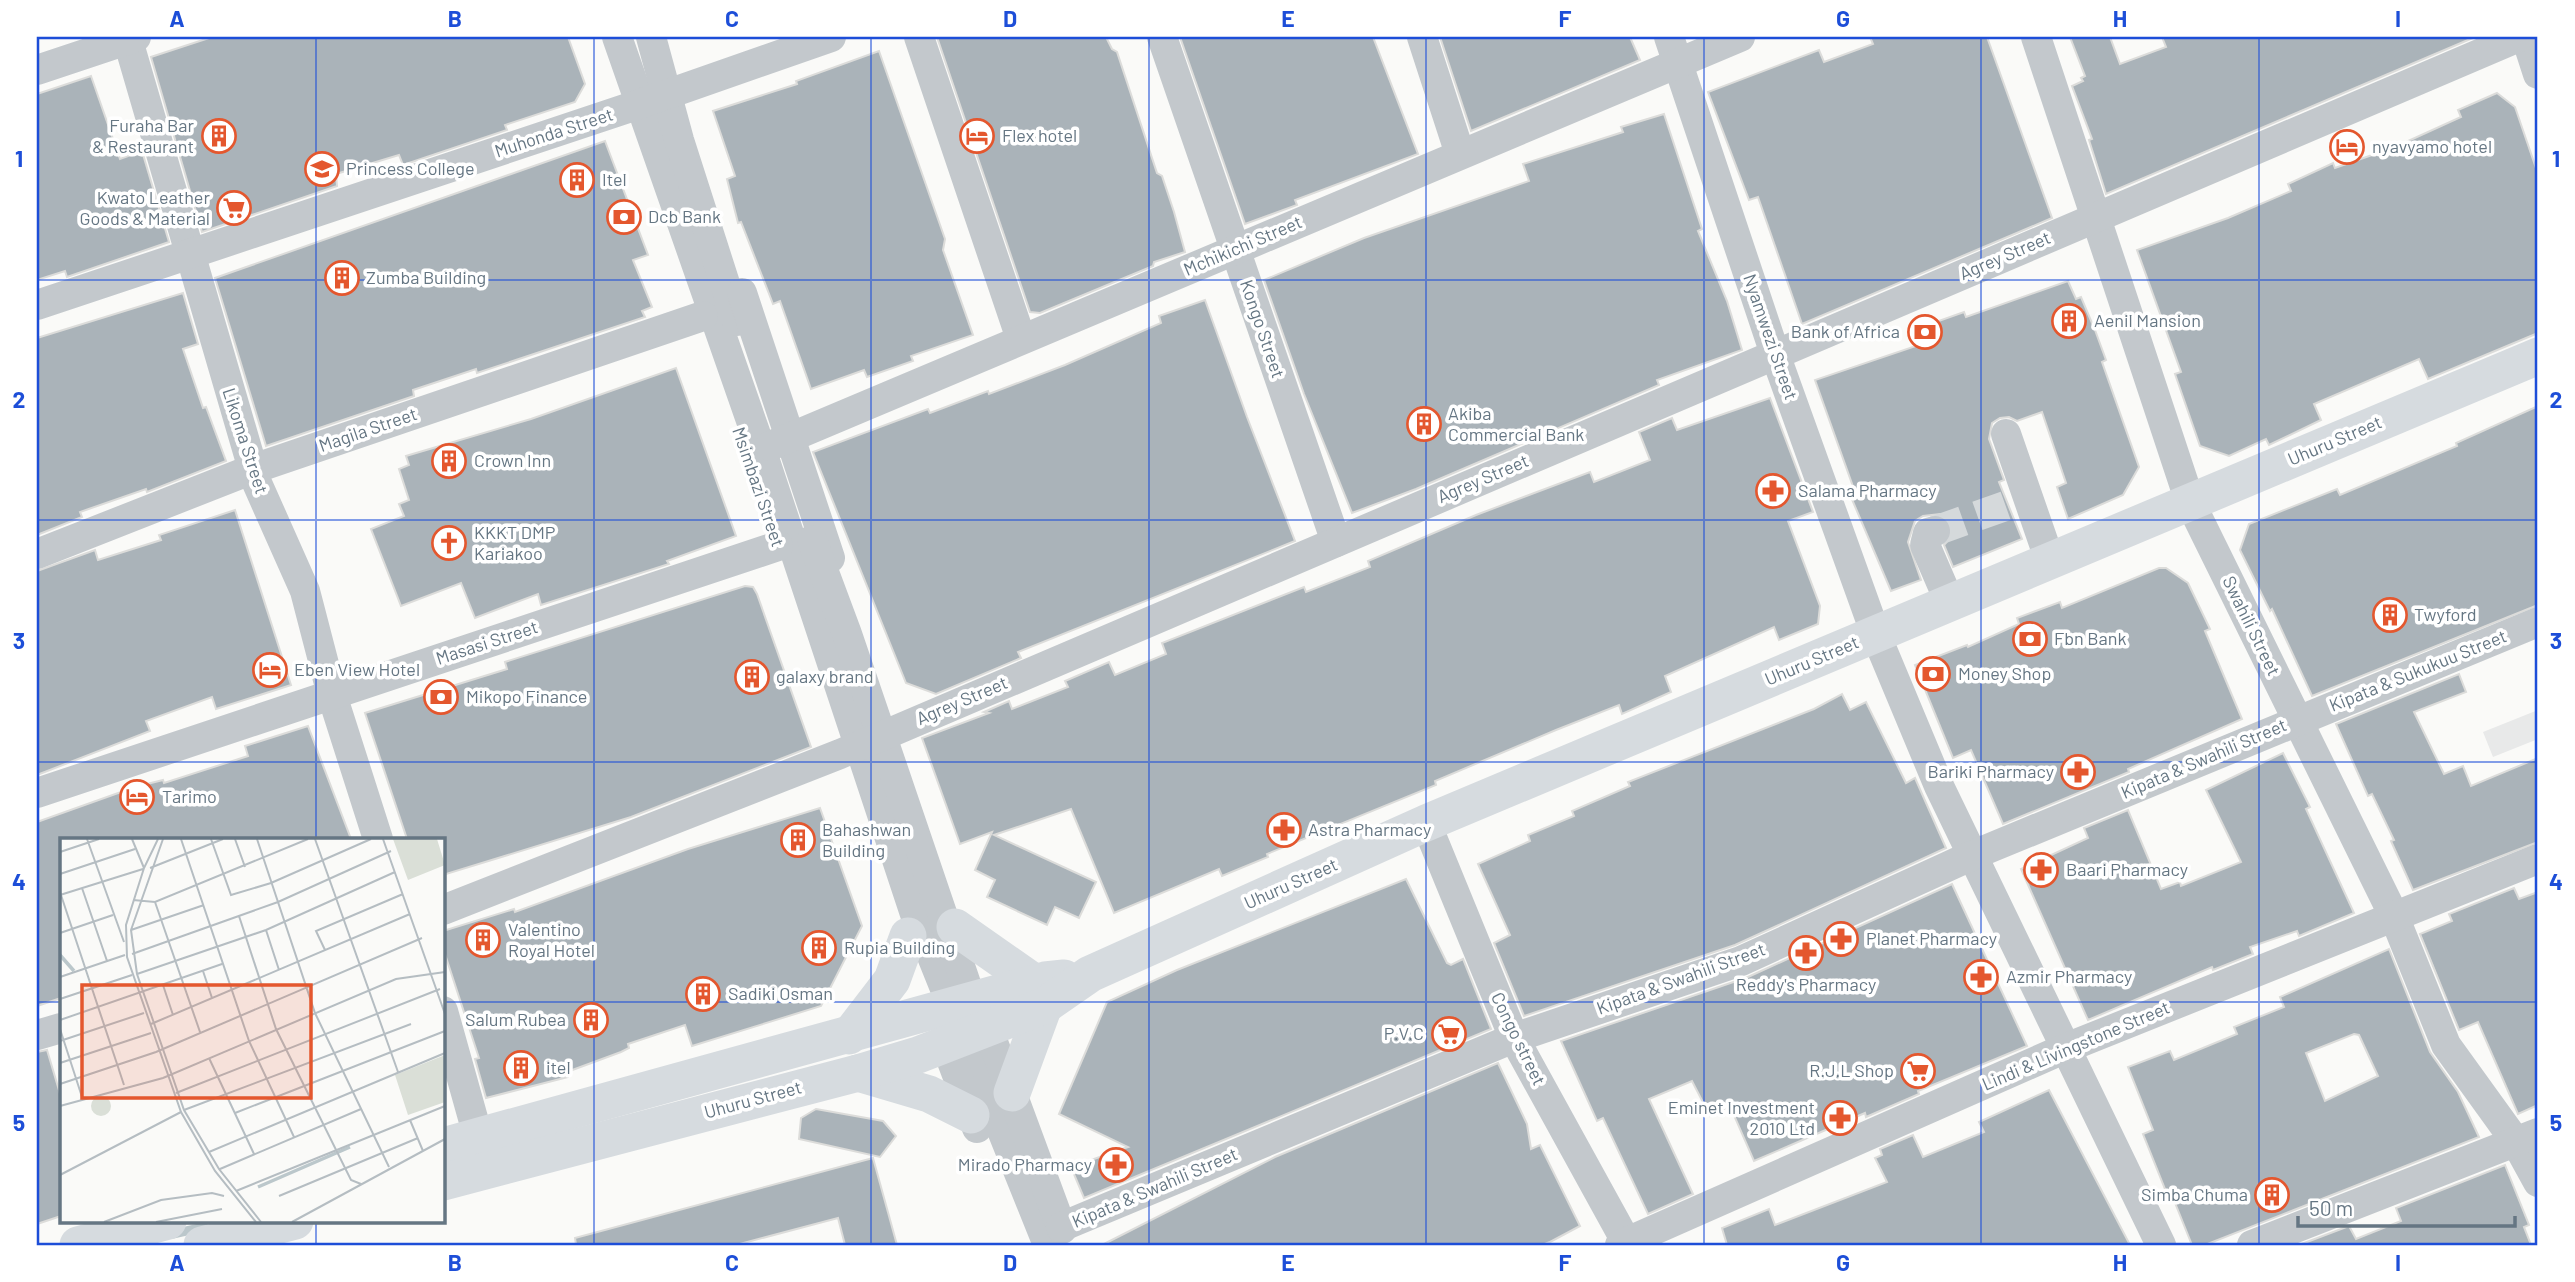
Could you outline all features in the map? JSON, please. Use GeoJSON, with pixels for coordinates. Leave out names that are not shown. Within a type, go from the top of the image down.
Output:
{"type":"FeatureCollection","features":[{"type":"Feature","properties":{"kind":"main road","name":"Uhuru Street"},"geometry":{"type":"LineString","coordinates":[[444,1182],[858,1073],[964,1019],[1039,995],[1090,974],[1426,824],[2538,356]]}},
{"type":"Feature","properties":{"kind":"main road"},"geometry":{"type":"LineString","coordinates":[[955,927],[1039,995],[1012,1093]]}},
{"type":"Feature","properties":{"kind":"main road"},"geometry":{"type":"LineString","coordinates":[[849,1036],[892,980],[908,936]]}},
{"type":"Feature","properties":{"kind":"main road","name":"Uhuru Street"},"geometry":{"type":"LineString","coordinates":[[444,1146],[849,1036],[964,1019]]}},
{"type":"Feature","properties":{"kind":"main road"},"geometry":{"type":"LineString","coordinates":[[858,1073],[929,1094],[971,1115]]}},
{"type":"Feature","properties":{"kind":"main road"},"geometry":{"type":"LineString","coordinates":[[78,1245],[164,1222]]}},
{"type":"Feature","properties":{"kind":"main road"},"geometry":{"type":"LineString","coordinates":[[202,1245],[291,1222]]}},
{"type":"Feature","properties":{"kind":"street","name":"Msimbazi Street"},"geometry":{"type":"LineString","coordinates":[[610,37],[653,99],[870,740],[908,936],[964,1019]]}},
{"type":"Feature","properties":{"kind":"street"},"geometry":{"type":"LineString","coordinates":[[617,37],[653,99]]}},
{"type":"Feature","properties":{"kind":"street"},"geometry":{"type":"LineString","coordinates":[[651,37],[653,99]]}},
{"type":"Feature","properties":{"kind":"street","name":"Msimbazi Street"},"geometry":{"type":"LineString","coordinates":[[661,37],[653,99],[703,316],[769,446],[778,546],[955,927],[964,1019]]}},
{"type":"Feature","properties":{"kind":"street","name":"Muhonda Street"},"geometry":{"type":"LineString","coordinates":[[37,305],[831,37]]}},
{"type":"Feature","properties":{"kind":"street"},"geometry":{"type":"LineString","coordinates":[[919,37],[1021,339]]}},
{"type":"Feature","properties":{"kind":"street","name":"Kongo Street"},"geometry":{"type":"LineString","coordinates":[[1162,37],[1336,542]]}},
{"type":"Feature","properties":{"kind":"street"},"geometry":{"type":"LineString","coordinates":[[1422,37],[1460,154]]}},
{"type":"Feature","properties":{"kind":"street","name":"Mchikichi Street"},"geometry":{"type":"LineString","coordinates":[[769,446],[1460,154],[1673,50],[1740,37]]}},
{"type":"Feature","properties":{"kind":"street","name":"Swahili Street"},"geometry":{"type":"LineString","coordinates":[[2036,37],[2190,502],[2394,916],[2446,1045],[2527,1137],[2538,1182]]}},
{"type":"Feature","properties":{"kind":"street","name":"Agrey Street"},"geometry":{"type":"LineString","coordinates":[[444,909],[870,740],[2519,37]]}},
{"type":"Feature","properties":{"kind":"street"},"geometry":{"type":"LineString","coordinates":[[2526,37],[2538,74]]}},
{"type":"Feature","properties":{"kind":"street"},"geometry":{"type":"LineString","coordinates":[[37,71],[130,38]]}},
{"type":"Feature","properties":{"kind":"street","name":"Likoma Street"},"geometry":{"type":"LineString","coordinates":[[130,38],[188,254],[253,469],[305,591],[332,695],[378,838]]}},
{"type":"Feature","properties":{"kind":"street","name":"Nyamwezi Street"},"geometry":{"type":"LineString","coordinates":[[1673,50],[1775,354],[1876,635],[1939,786],[2161,1245]]}},
{"type":"Feature","properties":{"kind":"street","name":"Magila Street"},"geometry":{"type":"LineString","coordinates":[[37,554],[253,469],[703,316]]}},
{"type":"Feature","properties":{"kind":"street"},"geometry":{"type":"LineString","coordinates":[[2006,434],[2018,502],[2050,561]]}},
{"type":"Feature","properties":{"kind":"street"},"geometry":{"type":"LineString","coordinates":[[1935,531],[1928,533],[1925,544],[1950,603]]}},
{"type":"Feature","properties":{"kind":"street","name":"Masasi Street"},"geometry":{"type":"LineString","coordinates":[[37,793],[778,546]]}},
{"type":"Feature","properties":{"kind":"street","name":"Kipata & Sukukuu Street"},"geometry":{"type":"LineString","coordinates":[[2298,720],[2538,622]]}},
{"type":"Feature","properties":{"kind":"street","name":"Kipata & Swahili Street"},"geometry":{"type":"LineString","coordinates":[[1060,1241],[1514,1038],[1741,961],[1973,855],[2298,720]]}},
{"type":"Feature","properties":{"kind":"street"},"geometry":{"type":"LineString","coordinates":[[870,740],[915,914],[964,1019],[1060,1241]]}},
{"type":"Feature","properties":{"kind":"street","name":"Congo street"},"geometry":{"type":"LineString","coordinates":[[1426,824],[1514,1038],[1625,1244]]}},
{"type":"Feature","properties":{"kind":"street","name":"Lindi & Livingstone Street"},"geometry":{"type":"LineString","coordinates":[[1625,1244],[2066,1048],[2538,859]]}},
{"type":"Feature","properties":{"kind":"street"},"geometry":{"type":"LineString","coordinates":[[444,1015],[478,1136]]}},
{"type":"Feature","properties":{"kind":"street"},"geometry":{"type":"LineString","coordinates":[[964,1019],[1012,1093],[1060,1241]]}},
{"type":"Feature","properties":{"kind":"street"},"geometry":{"type":"LineString","coordinates":[[964,1019],[971,1115],[1032,1245]]}},
{"type":"Feature","properties":{"kind":"street"},"geometry":{"type":"LineString","coordinates":[[37,1035],[60,1028]]}},
{"type":"Feature","properties":{"kind":"street"},"geometry":{"type":"LineString","coordinates":[[2252,1245],[2527,1137]]}},
{"type":"Feature","properties":{"kind":"shaded area"},"geometry":{"type":"Polygon","coordinates":[[[2538,710],[2538,739],[2493,757],[2483,732],[2538,710]]]}},
{"type":"Feature","properties":{"kind":"building"},"geometry":{"type":"Polygon","coordinates":[[[212,37],[568,37],[585,84],[575,102],[505,125],[507,130],[403,165],[399,155],[336,174],[337,186],[202,232],[151,57],[212,37]]]}},
{"type":"Feature","properties":{"kind":"building"},"geometry":{"type":"Polygon","coordinates":[[[937,37],[1106,37],[1112,49],[1117,52],[1157,173],[1162,176],[1185,252],[1154,262],[1153,266],[1040,313],[1030,312],[937,37]]]}},
{"type":"Feature","properties":{"kind":"building"},"geometry":{"type":"Polygon","coordinates":[[[1180,37],[1373,37],[1418,154],[1295,200],[1297,205],[1245,224],[1180,37]]]}},
{"type":"Feature","properties":{"kind":"building"},"geometry":{"type":"Polygon","coordinates":[[[1440,37],[1630,37],[1640,60],[1471,131],[1440,37]]]}},
{"type":"Feature","properties":{"kind":"building"},"geometry":{"type":"Polygon","coordinates":[[[1870,37],[1987,37],[2052,218],[1802,324],[1758,197],[1749,200],[1708,92],[1819,50],[1824,62],[1873,44],[1870,37]]]}},
{"type":"Feature","properties":{"kind":"building"},"geometry":{"type":"Polygon","coordinates":[[[2070,37],[2110,37],[2120,64],[2166,47],[2162,37],[2475,37],[2106,194],[2089,140],[2092,139],[2072,86],[2083,81],[2081,78],[2085,76],[2070,37]]]}},
{"type":"Feature","properties":{"kind":"building"},"geometry":{"type":"Polygon","coordinates":[[[879,51],[945,239],[943,250],[973,335],[911,356],[913,361],[867,377],[864,370],[811,389],[780,301],[773,304],[741,222],[738,223],[727,179],[735,176],[713,111],[797,84],[796,81],[879,51]]]}},
{"type":"Feature","properties":{"kind":"building"},"geometry":{"type":"Polygon","coordinates":[[[91,76],[120,159],[142,151],[169,242],[67,277],[65,271],[37,280],[37,94],[91,76]]]}},
{"type":"Feature","properties":{"kind":"building"},"geometry":{"type":"Polygon","coordinates":[[[2497,93],[2515,107],[2538,174],[2538,333],[2428,379],[2419,359],[2314,404],[2321,420],[2269,445],[2266,439],[2229,456],[2200,446],[2175,374],[2181,372],[2137,250],[2228,218],[2291,191],[2288,184],[2333,163],[2335,168],[2395,147],[2461,117],[2458,110],[2497,93]]]}},
{"type":"Feature","properties":{"kind":"building"},"geometry":{"type":"Polygon","coordinates":[[[1664,114],[1702,229],[1698,231],[1727,301],[1742,350],[1657,380],[1659,385],[1416,489],[1352,513],[1304,394],[1264,280],[1364,238],[1529,181],[1523,164],[1623,132],[1621,127],[1664,114]]]}},
{"type":"Feature","properties":{"kind":"building"},"geometry":{"type":"Polygon","coordinates":[[[605,141],[648,255],[633,260],[652,307],[642,311],[645,317],[477,373],[476,369],[413,390],[414,396],[266,446],[215,278],[605,141]]]}},
{"type":"Feature","properties":{"kind":"building"},"geometry":{"type":"Polygon","coordinates":[[[2068,281],[2076,299],[2081,297],[2095,330],[2106,360],[2102,362],[2139,467],[2123,495],[2068,519],[2057,487],[2066,483],[2042,412],[2017,421],[2009,417],[2000,418],[1992,423],[1989,439],[2004,480],[1999,482],[2022,539],[1953,567],[1944,545],[1952,536],[1952,526],[1940,514],[1923,516],[1915,521],[1908,542],[1921,580],[1891,591],[1851,497],[1856,495],[1815,380],[1922,344],[1916,329],[1964,312],[1966,317],[2068,281]]]}},
{"type":"Feature","properties":{"kind":"building"},"geometry":{"type":"Polygon","coordinates":[[[183,293],[198,344],[183,349],[203,408],[206,407],[226,461],[147,492],[146,489],[80,512],[82,517],[37,535],[37,338],[183,293]]]}},
{"type":"Feature","properties":{"kind":"building"},"geometry":{"type":"Polygon","coordinates":[[[1205,300],[1295,541],[1018,652],[1021,658],[936,694],[906,683],[813,452],[928,409],[930,413],[1065,365],[1161,323],[1159,316],[1205,300]]]}},
{"type":"Feature","properties":{"kind":"building"},"geometry":{"type":"Polygon","coordinates":[[[676,368],[736,536],[667,561],[669,564],[541,605],[538,594],[475,618],[461,583],[401,606],[371,529],[404,516],[399,504],[409,500],[399,469],[409,465],[406,456],[531,419],[676,368]]]}},
{"type":"Feature","properties":{"kind":"building"},"geometry":{"type":"Polygon","coordinates":[[[1770,398],[1813,512],[1788,521],[1820,606],[1818,624],[1779,640],[1774,627],[1665,676],[1671,692],[1622,714],[1619,705],[1435,781],[1436,785],[1267,854],[1268,857],[1222,876],[1219,869],[1114,913],[1071,809],[994,835],[1096,882],[1079,918],[1055,907],[1047,925],[987,897],[995,880],[975,870],[992,832],[960,844],[922,738],[989,713],[984,712],[1009,701],[1012,709],[1068,687],[1065,681],[1109,662],[1115,675],[1166,654],[1162,643],[1304,587],[1306,592],[1370,567],[1368,561],[1476,515],[1590,472],[1594,482],[1650,460],[1639,432],[1672,418],[1677,430],[1770,398]]]}},
{"type":"Feature","properties":{"kind":"building"},"geometry":{"type":"Polygon","coordinates":[[[2538,406],[2538,605],[2312,696],[2272,609],[2270,611],[2240,550],[2249,524],[2337,489],[2340,495],[2457,446],[2456,443],[2538,406]]]}},
{"type":"Feature","properties":{"kind":"building"},"geometry":{"type":"Polygon","coordinates":[[[235,510],[291,685],[216,709],[212,697],[146,721],[150,731],[37,775],[37,571],[95,550],[98,560],[161,540],[159,535],[235,510]]]}},
{"type":"Feature","properties":{"kind":"building"},"geometry":{"type":"Polygon","coordinates":[[[2159,568],[2166,568],[2188,583],[2210,629],[2205,631],[2242,719],[2128,769],[2129,772],[2003,824],[1971,750],[1953,758],[1915,665],[1967,645],[1968,647],[2019,624],[2017,618],[2060,602],[2062,608],[2159,568]]]}},
{"type":"Feature","properties":{"kind":"building"},"geometry":{"type":"Polygon","coordinates":[[[745,586],[753,587],[811,747],[631,817],[444,875],[444,838],[407,838],[365,713],[507,669],[505,662],[745,586]]]}},
{"type":"Feature","properties":{"kind":"building"},"geometry":{"type":"Polygon","coordinates":[[[2459,674],[2466,692],[2414,712],[2444,774],[2463,766],[2471,786],[2538,758],[2538,842],[2413,890],[2391,841],[2394,840],[2372,794],[2368,796],[2336,724],[2459,674]]]}},
{"type":"Feature","properties":{"kind":"building"},"geometry":{"type":"Polygon","coordinates":[[[1842,694],[1850,710],[1866,702],[1906,783],[1915,778],[1946,848],[1735,945],[1524,1016],[1494,943],[1510,935],[1478,864],[1530,841],[1528,835],[1574,816],[1572,811],[1630,786],[1628,782],[1814,709],[1842,694]]]}},
{"type":"Feature","properties":{"kind":"building"},"geometry":{"type":"Polygon","coordinates":[[[308,726],[351,838],[60,838],[60,998],[37,1006],[37,822],[135,787],[163,780],[164,783],[248,756],[245,746],[308,726]]]}},
{"type":"Feature","properties":{"kind":"building"},"geometry":{"type":"Polygon","coordinates":[[[2283,753],[2310,807],[2306,809],[2354,913],[2299,936],[2297,931],[2250,947],[2253,954],[2213,970],[2212,967],[2088,1020],[2021,869],[2088,838],[2084,828],[2128,810],[2161,889],[2180,882],[2181,886],[2241,862],[2206,790],[2283,753]]]}},
{"type":"Feature","properties":{"kind":"building"},"geometry":{"type":"Polygon","coordinates":[[[820,808],[862,926],[821,1006],[692,1046],[685,1025],[628,1044],[629,1048],[621,1052],[567,1072],[568,1077],[486,1098],[475,1059],[479,1058],[444,951],[444,931],[514,909],[515,912],[688,849],[820,808]]]}},
{"type":"Feature","properties":{"kind":"building"},"geometry":{"type":"Polygon","coordinates":[[[1406,879],[1447,963],[1451,965],[1463,959],[1491,1029],[1084,1198],[1071,1167],[1128,1147],[1059,1114],[1107,1002],[1177,970],[1406,879]]]}},
{"type":"Feature","properties":{"kind":"building"},"geometry":{"type":"Polygon","coordinates":[[[1952,884],[2027,1046],[1918,1091],[1919,1094],[1866,1117],[1865,1113],[1754,1161],[1730,1106],[1710,1116],[1692,1081],[1649,1099],[1693,1194],[1648,1214],[1603,1118],[1597,1121],[1561,1041],[1748,977],[1952,884]]]}},
{"type":"Feature","properties":{"kind":"building"},"geometry":{"type":"Polygon","coordinates":[[[2514,888],[2519,899],[2538,892],[2538,1105],[2518,1114],[2478,1022],[2459,1030],[2420,934],[2452,921],[2449,914],[2514,888]]]}},
{"type":"Feature","properties":{"kind":"building"},"geometry":{"type":"Polygon","coordinates":[[[2389,949],[2430,1052],[2458,1092],[2479,1137],[2205,1245],[2192,1245],[2171,1193],[2167,1194],[2143,1134],[2153,1130],[2128,1067],[2170,1051],[2174,1060],[2237,1034],[2234,1027],[2284,1007],[2280,997],[2389,949]],[[2354,1034],[2306,1053],[2325,1101],[2378,1076],[2359,1035],[2354,1034]]]}},
{"type":"Feature","properties":{"kind":"building"},"geometry":{"type":"Polygon","coordinates":[[[47,1050],[60,1094],[60,1216],[37,1224],[37,1052],[47,1050]]]}},
{"type":"Feature","properties":{"kind":"building"},"geometry":{"type":"Polygon","coordinates":[[[1498,1063],[1527,1124],[1531,1149],[1540,1145],[1580,1226],[1550,1242],[1542,1245],[1102,1245],[1275,1157],[1498,1063]]]}},
{"type":"Feature","properties":{"kind":"building"},"geometry":{"type":"Polygon","coordinates":[[[2049,1090],[2130,1245],[1727,1245],[1722,1228],[1769,1209],[1775,1225],[1887,1182],[1875,1158],[1882,1155],[1880,1149],[1913,1135],[1923,1157],[1984,1132],[1979,1122],[2049,1090]]]}},
{"type":"Feature","properties":{"kind":"building"},"geometry":{"type":"Polygon","coordinates":[[[816,1109],[883,1121],[896,1136],[880,1157],[799,1139],[801,1118],[816,1109]]]}},
{"type":"Feature","properties":{"kind":"building"},"geometry":{"type":"Polygon","coordinates":[[[873,1158],[897,1245],[845,1245],[838,1218],[736,1245],[576,1245],[575,1238],[873,1158]]]}},
{"type":"Feature","properties":{"kind":"building"},"geometry":{"type":"Polygon","coordinates":[[[2505,1165],[2529,1225],[2524,1227],[2531,1245],[2299,1245],[2349,1226],[2356,1239],[2401,1221],[2396,1208],[2505,1165]]]}},
{"type":"Feature","properties":{"kind":"waterway"},"geometry":{"type":"LineString","coordinates":[[173,1234],[204,1227]]}},
{"type":"Feature","properties":{"kind":"tunnel"},"geometry":{"type":"LineString","coordinates":[[1935,531],[2008,505]]}},
{"type":"Feature","properties":{"kind":"place","name":"Furaha Bar & Restaurant"},"geometry":{"type":"Point","coordinates":[219,136]}},
{"type":"Feature","properties":{"kind":"place","name":"Flex hotel"},"geometry":{"type":"Point","coordinates":[977,136]}},
{"type":"Feature","properties":{"kind":"place","name":"nyavyamo hotel"},"geometry":{"type":"Point","coordinates":[2347,147]}},
{"type":"Feature","properties":{"kind":"place","name":"Princess College"},"geometry":{"type":"Point","coordinates":[322,169]}},
{"type":"Feature","properties":{"kind":"place","name":"Itel"},"geometry":{"type":"Point","coordinates":[577,180]}},
{"type":"Feature","properties":{"kind":"place","name":"Kwato Leather Goods & Material"},"geometry":{"type":"Point","coordinates":[234,208]}},
{"type":"Feature","properties":{"kind":"place","name":"Dcb Bank"},"geometry":{"type":"Point","coordinates":[624,217]}},
{"type":"Feature","properties":{"kind":"place","name":"Zumba Building"},"geometry":{"type":"Point","coordinates":[342,278]}},
{"type":"Feature","properties":{"kind":"place","name":"Aenil Mansion"},"geometry":{"type":"Point","coordinates":[2069,321]}},
{"type":"Feature","properties":{"kind":"place","name":"Bank of Africa"},"geometry":{"type":"Point","coordinates":[1925,332]}},
{"type":"Feature","properties":{"kind":"place","name":"Akiba Commercial Bank"},"geometry":{"type":"Point","coordinates":[1424,424]}},
{"type":"Feature","properties":{"kind":"place","name":"Crown Inn"},"geometry":{"type":"Point","coordinates":[449,461]}},
{"type":"Feature","properties":{"kind":"place","name":"Salama Pharmacy"},"geometry":{"type":"Point","coordinates":[1773,491]}},
{"type":"Feature","properties":{"kind":"place","name":"KKKT DMP Kariakoo"},"geometry":{"type":"Point","coordinates":[449,543]}},
{"type":"Feature","properties":{"kind":"place","name":"Twyford"},"geometry":{"type":"Point","coordinates":[2390,615]}},
{"type":"Feature","properties":{"kind":"place","name":"Fbn Bank"},"geometry":{"type":"Point","coordinates":[2030,639]}},
{"type":"Feature","properties":{"kind":"place","name":"Eben View Hotel"},"geometry":{"type":"Point","coordinates":[270,670]}},
{"type":"Feature","properties":{"kind":"place","name":"Money Shop"},"geometry":{"type":"Point","coordinates":[1933,674]}},
{"type":"Feature","properties":{"kind":"place","name":"galaxy brand"},"geometry":{"type":"Point","coordinates":[752,677]}},
{"type":"Feature","properties":{"kind":"place","name":"Mikopo Finance"},"geometry":{"type":"Point","coordinates":[441,697]}},
{"type":"Feature","properties":{"kind":"place","name":"Bariki Pharmacy"},"geometry":{"type":"Point","coordinates":[2078,772]}},
{"type":"Feature","properties":{"kind":"place","name":"Tarimo"},"geometry":{"type":"Point","coordinates":[137,797]}},
{"type":"Feature","properties":{"kind":"place","name":"Astra Pharmacy"},"geometry":{"type":"Point","coordinates":[1284,830]}},
{"type":"Feature","properties":{"kind":"place","name":"Bahashwan Building"},"geometry":{"type":"Point","coordinates":[798,840]}},
{"type":"Feature","properties":{"kind":"place","name":"Baari Pharmacy"},"geometry":{"type":"Point","coordinates":[2041,870]}},
{"type":"Feature","properties":{"kind":"place","name":"Planet Pharmacy"},"geometry":{"type":"Point","coordinates":[1841,939]}},
{"type":"Feature","properties":{"kind":"place","name":"Valentino Royal Hotel"},"geometry":{"type":"Point","coordinates":[483,940]}},
{"type":"Feature","properties":{"kind":"place","name":"Rupia Building"},"geometry":{"type":"Point","coordinates":[819,948]}},
{"type":"Feature","properties":{"kind":"place","name":"Reddy's Pharmacy"},"geometry":{"type":"Point","coordinates":[1806,953]}},
{"type":"Feature","properties":{"kind":"place","name":"Azmir Pharmacy"},"geometry":{"type":"Point","coordinates":[1981,977]}},
{"type":"Feature","properties":{"kind":"place","name":"Sadiki Osman"},"geometry":{"type":"Point","coordinates":[703,994]}},
{"type":"Feature","properties":{"kind":"place","name":"Salum Rubea"},"geometry":{"type":"Point","coordinates":[591,1020]}},
{"type":"Feature","properties":{"kind":"place","name":"P.V.C"},"geometry":{"type":"Point","coordinates":[1449,1034]}},
{"type":"Feature","properties":{"kind":"place","name":"itel"},"geometry":{"type":"Point","coordinates":[521,1068]}},
{"type":"Feature","properties":{"kind":"place","name":"R.J.L Shop"},"geometry":{"type":"Point","coordinates":[1918,1071]}},
{"type":"Feature","properties":{"kind":"place","name":"Eminet Investment 2010 Ltd"},"geometry":{"type":"Point","coordinates":[1840,1118]}},
{"type":"Feature","properties":{"kind":"place","name":"Mirado Pharmacy"},"geometry":{"type":"Point","coordinates":[1116,1165]}},
{"type":"Feature","properties":{"kind":"place","name":"Simba Chuma"},"geometry":{"type":"Point","coordinates":[2272,1195]}}]}
